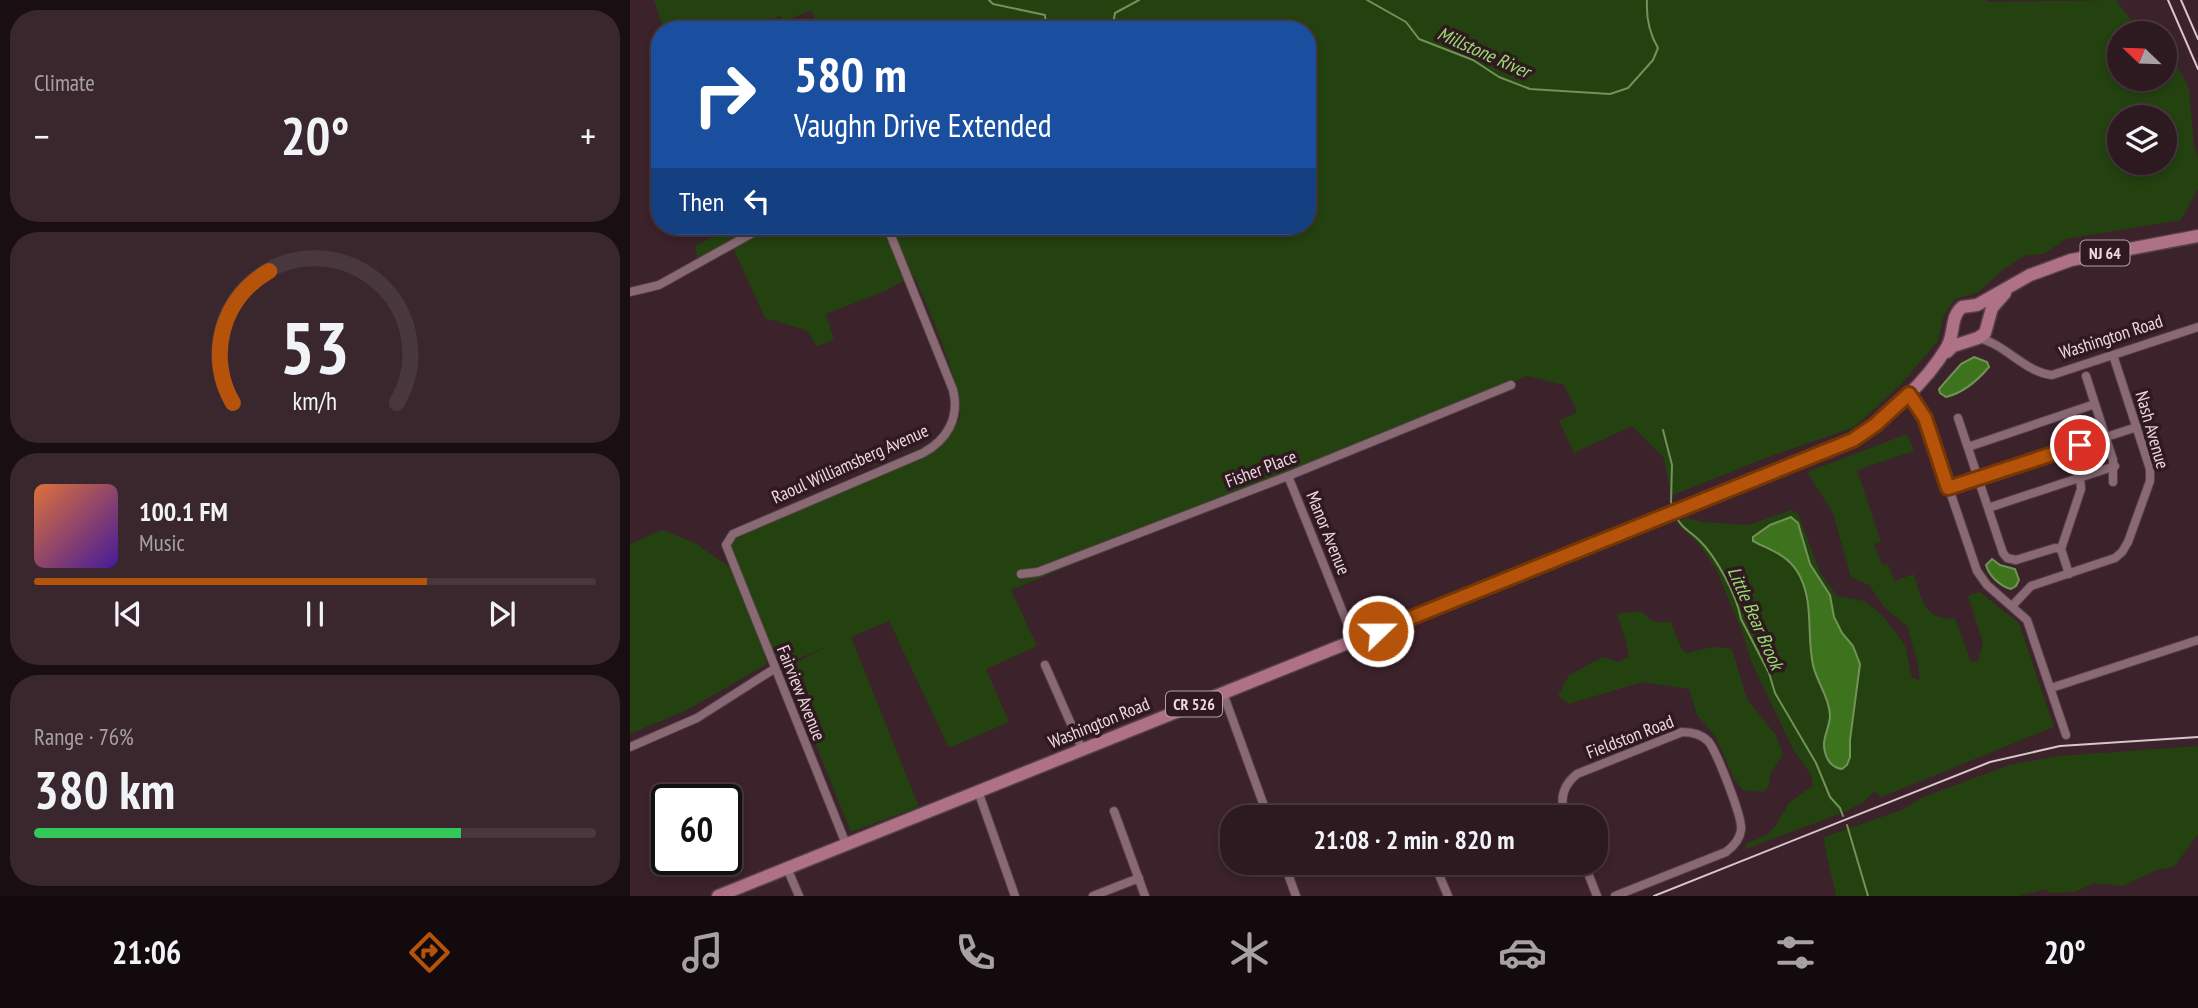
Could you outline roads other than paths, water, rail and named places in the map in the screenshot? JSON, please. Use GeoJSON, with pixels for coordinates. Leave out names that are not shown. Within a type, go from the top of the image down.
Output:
{"type":"FeatureCollection","features":[{"type":"Feature","properties":{"kind":"main road","name":"NJ 64"},"geometry":{"type":"LineString","coordinates":[[1977,305],[2042,270],[2082,257],[2198,236]]}},
{"type":"Feature","properties":{"kind":"main road","name":"NJ 64"},"geometry":{"type":"LineString","coordinates":[[1989,321],[1997,302],[2015,283]]}},
{"type":"Feature","properties":{"kind":"main road","name":"Washington Road"},"geometry":{"type":"LineString","coordinates":[[1938,360],[1952,336],[1957,310],[1967,304],[1977,305]]}},
{"type":"Feature","properties":{"kind":"main road"},"geometry":{"type":"LineString","coordinates":[[1977,305],[1983,309],[1989,321]]}},
{"type":"Feature","properties":{"kind":"main road","name":"Washington Road"},"geometry":{"type":"LineString","coordinates":[[718,896],[1853,440],[1875,425],[1909,394],[1953,346],[1985,333],[1989,321]]}},
{"type":"Feature","properties":{"kind":"main road"},"geometry":{"type":"LineString","coordinates":[[1954,327],[1961,336],[1975,339]]}},
{"type":"Feature","properties":{"kind":"street"},"geometry":{"type":"LineString","coordinates":[[630,292],[647,289],[668,280],[749,235]]}},
{"type":"Feature","properties":{"kind":"street","name":"Raoul Williamsberg Avenue"},"geometry":{"type":"LineString","coordinates":[[728,553],[726,545],[730,536],[923,453],[938,443],[948,431],[955,415],[953,390],[891,235]]}},
{"type":"Feature","properties":{"kind":"street","name":"Washington Road"},"geometry":{"type":"LineString","coordinates":[[1989,321],[2002,347]]}},
{"type":"Feature","properties":{"kind":"street","name":"Washington Road"},"geometry":{"type":"LineString","coordinates":[[1975,339],[2002,347],[2041,374],[2052,375],[2198,327]]}},
{"type":"Feature","properties":{"kind":"street","name":"Nash Avenue"},"geometry":{"type":"LineString","coordinates":[[2012,606],[2031,586],[2115,558],[2128,542],[2150,481],[2150,469],[2113,355]]}},
{"type":"Feature","properties":{"kind":"street"},"geometry":{"type":"LineString","coordinates":[[2086,376],[2115,466],[2113,482]]}},
{"type":"Feature","properties":{"kind":"street","name":"Fisher Place"},"geometry":{"type":"LineString","coordinates":[[1021,574],[1038,572],[1288,476],[1511,385]]}},
{"type":"Feature","properties":{"kind":"street"},"geometry":{"type":"LineString","coordinates":[[1909,394],[1925,418],[1977,572],[1987,585],[2027,620],[2032,629],[2066,734]]}},
{"type":"Feature","properties":{"kind":"street"},"geometry":{"type":"LineString","coordinates":[[1968,447],[2095,404]]}},
{"type":"Feature","properties":{"kind":"street"},"geometry":{"type":"LineString","coordinates":[[1958,418],[2003,553],[2007,558],[2016,560],[2061,548]]}},
{"type":"Feature","properties":{"kind":"street"},"geometry":{"type":"LineString","coordinates":[[1948,488],[2137,427]]}},
{"type":"Feature","properties":{"kind":"street"},"geometry":{"type":"LineString","coordinates":[[1988,508],[2115,466]]}},
{"type":"Feature","properties":{"kind":"street","name":"Manor Avenue"},"geometry":{"type":"LineString","coordinates":[[1288,476],[1354,640]]}},
{"type":"Feature","properties":{"kind":"street"},"geometry":{"type":"LineString","coordinates":[[2069,574],[2061,548],[2081,489],[2080,477]]}},
{"type":"Feature","properties":{"kind":"street","name":"Fairview Avenue"},"geometry":{"type":"LineString","coordinates":[[728,553],[846,844]]}},
{"type":"Feature","properties":{"kind":"street"},"geometry":{"type":"LineString","coordinates":[[2051,688],[2198,640]]}},
{"type":"Feature","properties":{"kind":"street"},"geometry":{"type":"LineString","coordinates":[[1045,665],[1082,749]]}},
{"type":"Feature","properties":{"kind":"street"},"geometry":{"type":"LineString","coordinates":[[630,747],[690,722],[774,669]]}},
{"type":"Feature","properties":{"kind":"street"},"geometry":{"type":"LineString","coordinates":[[1223,693],[1264,805]]}},
{"type":"Feature","properties":{"kind":"street","name":"Fieldston Road"},"geometry":{"type":"LineString","coordinates":[[1562,805],[1566,784],[1577,774],[1682,732],[1697,734],[1713,748],[1740,816],[1741,830],[1736,842],[1726,852],[1615,896]]}},
{"type":"Feature","properties":{"kind":"street"},"geometry":{"type":"LineString","coordinates":[[978,791],[1015,896]]}},
{"type":"Feature","properties":{"kind":"street"},"geometry":{"type":"LineString","coordinates":[[1114,811],[1145,896]]}},
{"type":"Feature","properties":{"kind":"street"},"geometry":{"type":"LineString","coordinates":[[788,868],[799,896]]}},
{"type":"Feature","properties":{"kind":"street"},"geometry":{"type":"LineString","coordinates":[[1288,875],[1296,896]]}},
{"type":"Feature","properties":{"kind":"street"},"geometry":{"type":"LineString","coordinates":[[1439,875],[1448,896]]}},
{"type":"Feature","properties":{"kind":"street"},"geometry":{"type":"LineString","coordinates":[[1589,875],[1597,896]]}},
{"type":"Feature","properties":{"kind":"street"},"geometry":{"type":"LineString","coordinates":[[1093,896],[1139,878]]}},
{"type":"Feature","properties":{"kind":"waterway","name":"Millstone River"},"geometry":{"type":"LineString","coordinates":[[989,0],[993,4],[1045,15],[1045,21]]}},
{"type":"Feature","properties":{"kind":"waterway","name":"Millstone River"},"geometry":{"type":"LineString","coordinates":[[1114,21],[1115,13],[1139,0]]}},
{"type":"Feature","properties":{"kind":"waterway","name":"Millstone River"},"geometry":{"type":"LineString","coordinates":[[1367,0],[1406,22],[1419,39],[1473,60],[1499,77],[1530,89],[1610,94],[1628,88],[1653,60],[1658,48],[1649,25],[1647,0]]}},
{"type":"Feature","properties":{"kind":"waterway","name":"Little Bear Brook"},"geometry":{"type":"LineString","coordinates":[[1663,430],[1672,465],[1673,507]]}},
{"type":"Feature","properties":{"kind":"waterway","name":"Little Bear Brook"},"geometry":{"type":"LineString","coordinates":[[1676,516],[1706,547],[1725,577],[1741,619],[1769,673],[1775,693],[1816,763],[1830,797],[1843,816]]}},
{"type":"Feature","properties":{"kind":"waterway","name":"Little Bear Brook"},"geometry":{"type":"LineString","coordinates":[[1847,825],[1868,896]]}},
{"type":"Feature","properties":{"kind":"railway"},"geometry":{"type":"LineString","coordinates":[[2168,0],[2198,69]]}},
{"type":"Feature","properties":{"kind":"railway"},"geometry":{"type":"LineString","coordinates":[[2181,0],[2198,39]]}},
{"type":"Feature","properties":{"kind":"railway"},"geometry":{"type":"LineString","coordinates":[[1654,896],[1990,762],[2060,746],[2198,737]]}}]}
